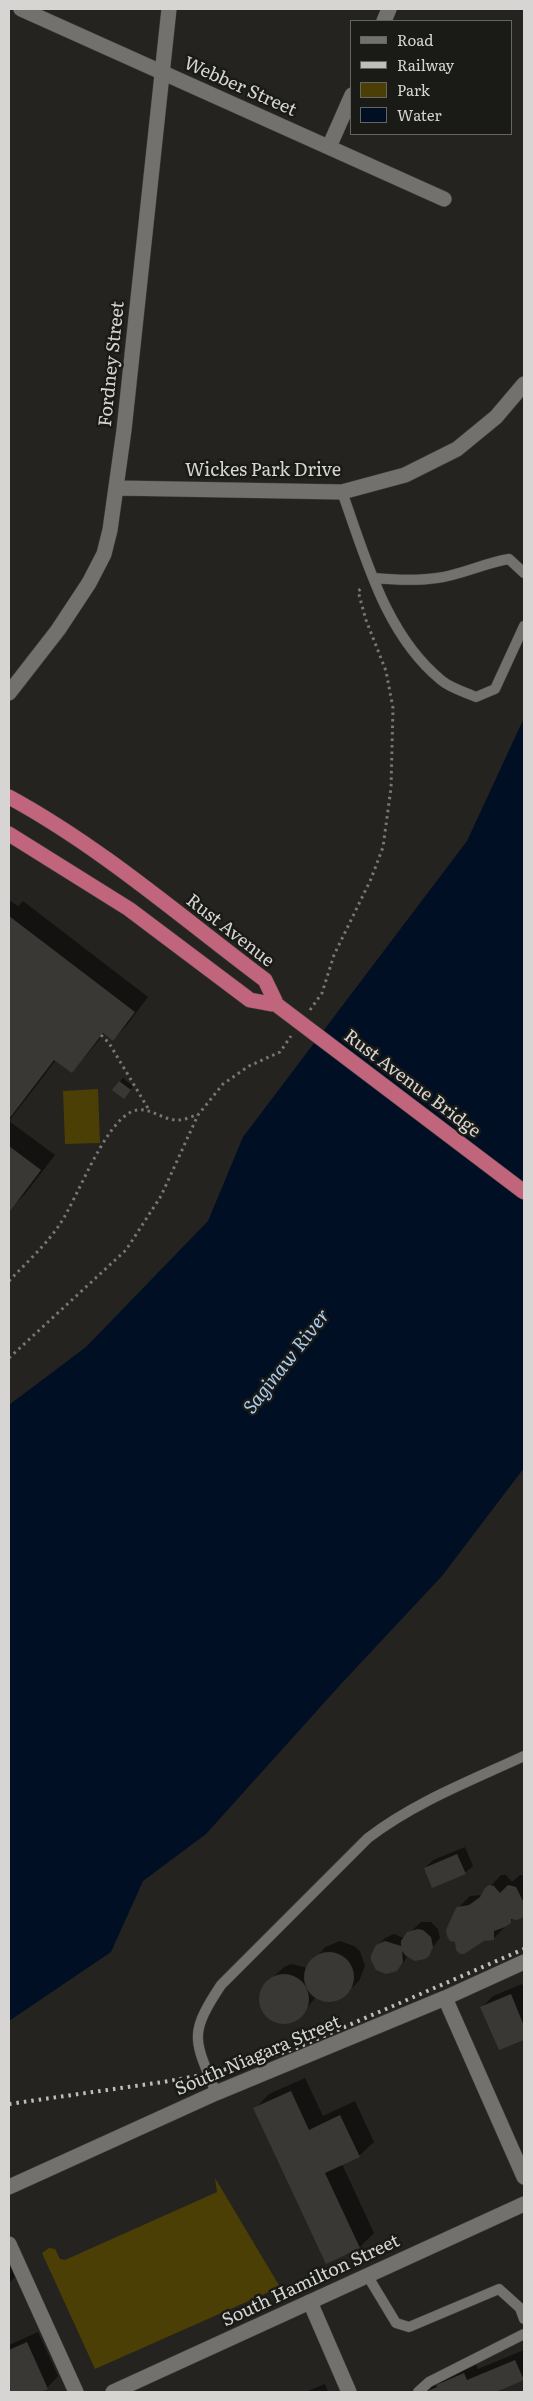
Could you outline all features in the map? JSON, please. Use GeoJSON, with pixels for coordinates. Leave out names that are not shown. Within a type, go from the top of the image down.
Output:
{"type":"FeatureCollection","features":[{"type":"Feature","properties":{"kind":"highway","name":"Rust Avenue"},"geometry":{"type":"LineString","coordinates":[[9,797],[59,826],[107,859],[264,980],[278,1005]]}},
{"type":"Feature","properties":{"kind":"highway"},"geometry":{"type":"LineString","coordinates":[[9,834],[129,909],[250,1000],[278,1005]]}},
{"type":"Feature","properties":{"kind":"highway","name":"Rust Avenue Bridge"},"geometry":{"type":"LineString","coordinates":[[278,1005],[524,1192]]}},
{"type":"Feature","properties":{"kind":"street","name":"Webber Street"},"geometry":{"type":"LineString","coordinates":[[21,9],[162,74],[444,199]]}},
{"type":"Feature","properties":{"kind":"street","name":"Fordney Street"},"geometry":{"type":"LineString","coordinates":[[9,693],[58,630],[89,583],[104,554],[117,488],[169,9]]}},
{"type":"Feature","properties":{"kind":"street"},"geometry":{"type":"LineString","coordinates":[[329,147],[350,100]]}},
{"type":"Feature","properties":{"kind":"street","name":"Wickes Park Drive"},"geometry":{"type":"LineString","coordinates":[[117,488],[342,492],[406,475],[457,449],[496,417],[524,384]]}},
{"type":"Feature","properties":{"kind":"street","name":"South Niagara Street"},"geometry":{"type":"LineString","coordinates":[[9,2187],[216,2093],[445,1998],[524,1962]]}},
{"type":"Feature","properties":{"kind":"street"},"geometry":{"type":"LineString","coordinates":[[445,1998],[524,2177]]}},
{"type":"Feature","properties":{"kind":"street","name":"South Hamilton Street"},"geometry":{"type":"LineString","coordinates":[[114,2392],[524,2204]]}},
{"type":"Feature","properties":{"kind":"street"},"geometry":{"type":"LineString","coordinates":[[9,2244],[76,2392]]}},
{"type":"Feature","properties":{"kind":"street"},"geometry":{"type":"LineString","coordinates":[[310,2302],[349,2392]]}},
{"type":"Feature","properties":{"kind":"lane"},"geometry":{"type":"LineString","coordinates":[[342,492],[374,578],[400,636],[442,681],[476,697],[494,689],[524,626]]}},
{"type":"Feature","properties":{"kind":"lane"},"geometry":{"type":"LineString","coordinates":[[374,578],[403,581],[438,578],[488,562],[509,559],[524,572]]}},
{"type":"Feature","properties":{"kind":"lane"},"geometry":{"type":"LineString","coordinates":[[216,2093],[197,2045],[197,2028],[203,2012],[221,1985],[368,1838],[388,1822],[421,1803],[524,1756]]}},
{"type":"Feature","properties":{"kind":"lane"},"geometry":{"type":"LineString","coordinates":[[367,2275],[396,2323],[409,2328],[499,2289],[520,2308],[524,2319]]}},
{"type":"Feature","properties":{"kind":"lane"},"geometry":{"type":"LineString","coordinates":[[418,2392],[429,2382],[524,2334]]}},
{"type":"Feature","properties":{"kind":"path"},"geometry":{"type":"LineString","coordinates":[[101,1035],[109,1043],[150,1111]]}},
{"type":"Feature","properties":{"kind":"path"},"geometry":{"type":"LineString","coordinates":[[9,1281],[60,1224],[107,1138],[120,1121],[131,1112],[150,1111],[162,1117],[179,1120],[198,1114]]}},
{"type":"Feature","properties":{"kind":"green space"},"geometry":{"type":"Polygon","coordinates":[[[98,1089],[100,1143],[65,1144],[63,1091],[98,1089]]]}},
{"type":"Feature","properties":{"kind":"green space"},"geometry":{"type":"Polygon","coordinates":[[[215,2178],[280,2287],[95,2369],[42,2253],[49,2248],[55,2249],[60,2259],[65,2260],[217,2192],[215,2178]]]}},
{"type":"Feature","properties":{"kind":"water","name":"Saginaw River"},"geometry":{"type":"Polygon","coordinates":[[[524,718],[524,1468],[442,1576],[341,1684],[206,1834],[143,1881],[111,1952],[9,2021],[9,1405],[86,1347],[208,1221],[243,1137],[467,841],[524,718]]]}},
{"type":"Feature","properties":{"kind":"building"},"geometry":{"type":"Polygon","coordinates":[[[9,916],[135,1012],[113,1041],[103,1033],[72,1073],[54,1060],[9,1119],[9,916]]]}},
{"type":"Feature","properties":{"kind":"building"},"geometry":{"type":"Polygon","coordinates":[[[119,1081],[131,1090],[124,1099],[112,1090],[119,1081]]]}},
{"type":"Feature","properties":{"kind":"building"},"geometry":{"type":"Polygon","coordinates":[[[9,1146],[41,1170],[10,1211],[9,1209],[9,1146]]]}},
{"type":"Feature","properties":{"kind":"building"},"geometry":{"type":"Polygon","coordinates":[[[457,1854],[466,1874],[432,1888],[424,1868],[457,1854]]]}},
{"type":"Feature","properties":{"kind":"building"},"geometry":{"type":"Polygon","coordinates":[[[489,1885],[494,1886],[500,1893],[508,1885],[516,1887],[524,1903],[524,1917],[517,1920],[511,1919],[511,1923],[494,1931],[494,1940],[484,1941],[464,1954],[460,1954],[456,1950],[455,1942],[450,1941],[447,1936],[446,1930],[457,1907],[469,1905],[480,1897],[489,1885]]]}},
{"type":"Feature","properties":{"kind":"building"},"geometry":{"type":"Polygon","coordinates":[[[418,1929],[423,1930],[431,1937],[433,1947],[429,1956],[415,1961],[406,1956],[402,1951],[403,1962],[397,1971],[386,1974],[376,1970],[371,1960],[371,1955],[376,1945],[385,1941],[401,1946],[401,1941],[407,1932],[418,1929]]]}},
{"type":"Feature","properties":{"kind":"building"},"geometry":{"type":"Polygon","coordinates":[[[324,1952],[334,1952],[347,1959],[354,1972],[354,1982],[347,1995],[334,2002],[324,2002],[315,1998],[308,1991],[304,1982],[304,1972],[308,1963],[315,1956],[324,1952]]]}},
{"type":"Feature","properties":{"kind":"building"},"geometry":{"type":"Polygon","coordinates":[[[284,1974],[293,1976],[304,1985],[309,1999],[307,2008],[298,2019],[284,2024],[275,2022],[264,2013],[259,1999],[261,1990],[270,1979],[284,1974]]]}},
{"type":"Feature","properties":{"kind":"building"},"geometry":{"type":"Polygon","coordinates":[[[511,1994],[524,2026],[524,2040],[499,2050],[480,2007],[511,1994]]]}},
{"type":"Feature","properties":{"kind":"building"},"geometry":{"type":"Polygon","coordinates":[[[291,2091],[309,2130],[340,2115],[360,2157],[325,2173],[360,2248],[326,2264],[253,2108],[291,2091]]]}},
{"type":"Feature","properties":{"kind":"building"},"geometry":{"type":"Polygon","coordinates":[[[27,2342],[48,2389],[40,2392],[9,2392],[9,2350],[27,2342]]]}},
{"type":"Feature","properties":{"kind":"building"},"geometry":{"type":"Polygon","coordinates":[[[515,2360],[524,2380],[496,2392],[425,2392],[464,2373],[467,2380],[515,2360]]]}},
{"type":"Feature","properties":{"kind":"railway"},"geometry":{"type":"LineString","coordinates":[[9,2104],[163,2082],[208,2074],[253,2062],[294,2049],[524,1949]]}}]}
